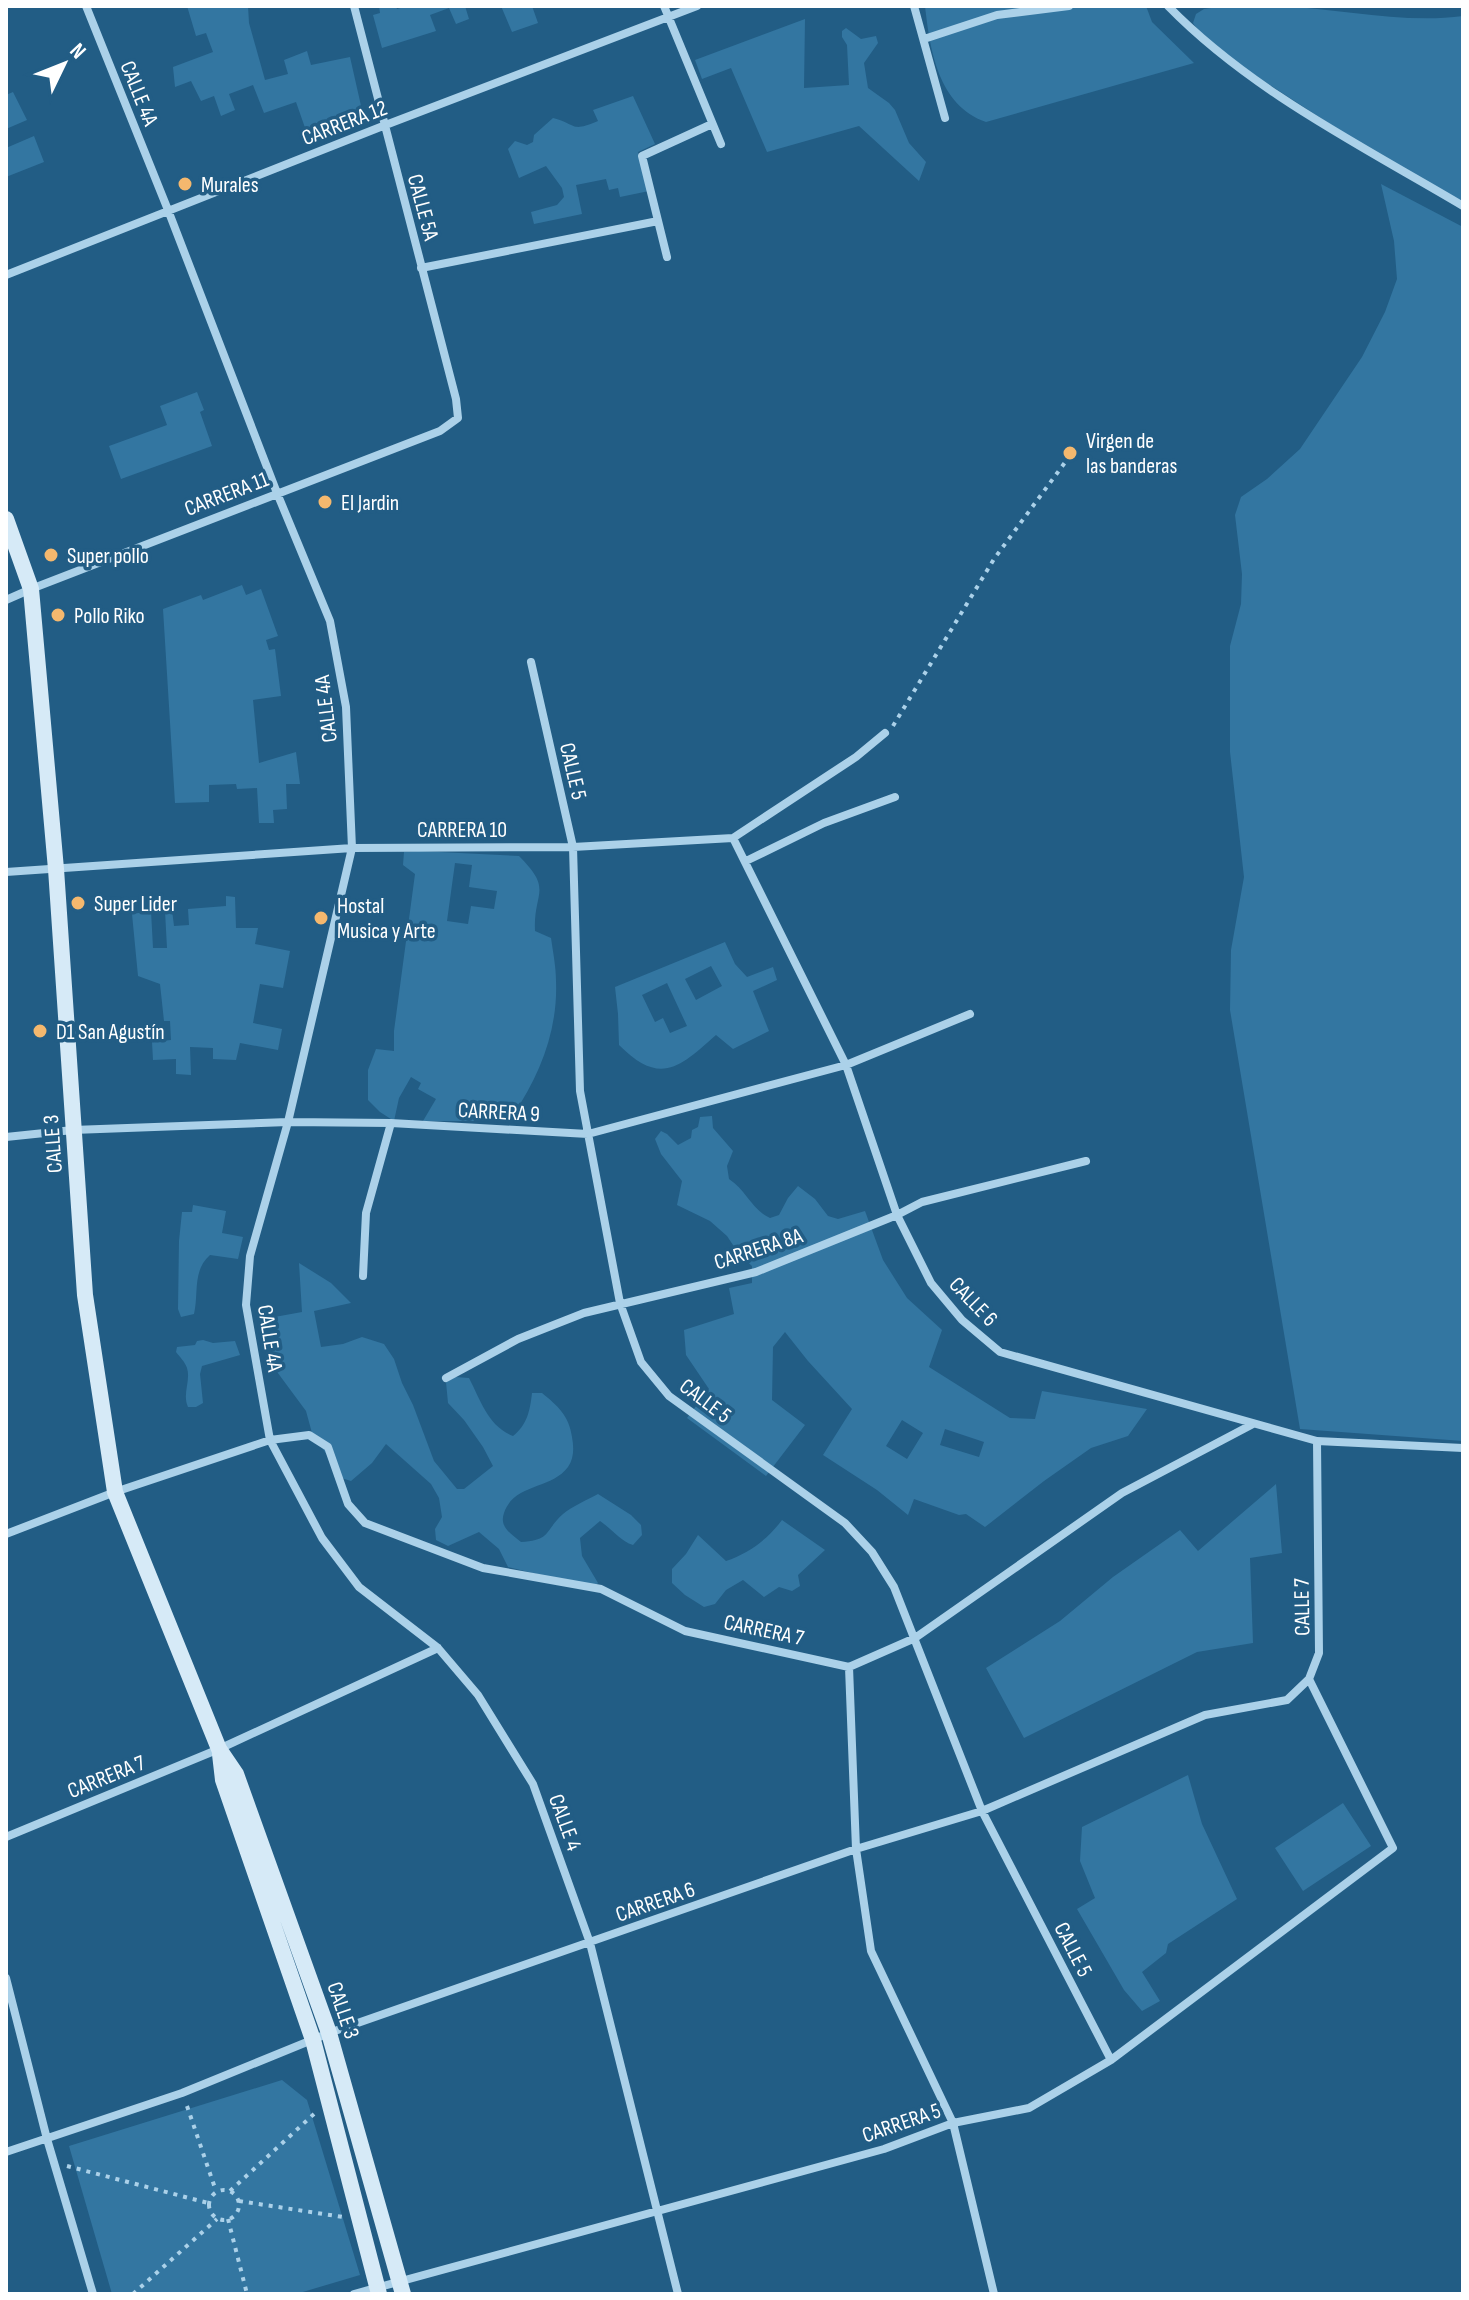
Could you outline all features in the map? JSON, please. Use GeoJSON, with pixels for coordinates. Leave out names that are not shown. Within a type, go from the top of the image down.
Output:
{"type":"FeatureCollection","features":[{"type":"Feature","properties":{"kind":"main road","name":"CALLE 3"},"geometry":{"type":"LineString","coordinates":[[6,519],[31,589],[56,869],[85,1295],[115,1492],[219,1749],[236,1774],[329,2033],[401,2288]]}},
{"type":"Feature","properties":{"kind":"main road","name":"CALLE 3"},"geometry":{"type":"LineString","coordinates":[[219,1749],[223,1780],[313,2040],[378,2291]]}},
{"type":"Feature","properties":{"kind":"street","name":"CALLE 4A"},"geometry":{"type":"LineString","coordinates":[[86,6],[330,621],[346,707],[352,848],[288,1122],[250,1256],[246,1305],[270,1440]]}},
{"type":"Feature","properties":{"kind":"street","name":"CALLE 5A"},"geometry":{"type":"LineString","coordinates":[[354,6],[456,399],[458,418]]}},
{"type":"Feature","properties":{"kind":"street"},"geometry":{"type":"LineString","coordinates":[[664,6],[721,144]]}},
{"type":"Feature","properties":{"kind":"street","name":"CARRERA 12"},"geometry":{"type":"LineString","coordinates":[[6,275],[697,6]]}},
{"type":"Feature","properties":{"kind":"street"},"geometry":{"type":"LineString","coordinates":[[914,6],[945,118]]}},
{"type":"Feature","properties":{"kind":"street"},"geometry":{"type":"LineString","coordinates":[[924,39],[997,15],[1069,6]]}},
{"type":"Feature","properties":{"kind":"street"},"geometry":{"type":"LineString","coordinates":[[1168,6],[1209,46],[1299,109],[1463,206]]}},
{"type":"Feature","properties":{"kind":"street"},"geometry":{"type":"LineString","coordinates":[[667,257],[642,156],[712,124]]}},
{"type":"Feature","properties":{"kind":"street"},"geometry":{"type":"LineString","coordinates":[[421,268],[658,221]]}},
{"type":"Feature","properties":{"kind":"street","name":"CARRERA 11"},"geometry":{"type":"LineString","coordinates":[[6,600],[440,431],[458,418]]}},
{"type":"Feature","properties":{"kind":"street","name":"CALLE 5"},"geometry":{"type":"LineString","coordinates":[[531,662],[573,847],[580,1091],[620,1303],[641,1362],[669,1396],[845,1523],[872,1552],[894,1587],[982,1811],[1111,2060]]}},
{"type":"Feature","properties":{"kind":"street"},"geometry":{"type":"LineString","coordinates":[[733,838],[856,757],[885,733]]}},
{"type":"Feature","properties":{"kind":"street"},"geometry":{"type":"LineString","coordinates":[[746,861],[824,823],[895,797]]}},
{"type":"Feature","properties":{"kind":"street","name":"CARRERA 10"},"geometry":{"type":"LineString","coordinates":[[6,872],[352,848],[573,847],[733,838]]}},
{"type":"Feature","properties":{"kind":"street","name":"CALLE 6"},"geometry":{"type":"LineString","coordinates":[[733,838],[846,1065],[897,1215],[931,1283],[962,1320],[1000,1352],[1317,1441],[1463,1448]]}},
{"type":"Feature","properties":{"kind":"street","name":"CARRERA 9"},"geometry":{"type":"LineString","coordinates":[[6,1137],[73,1130],[288,1122],[391,1123],[588,1134],[846,1065],[970,1014]]}},
{"type":"Feature","properties":{"kind":"street"},"geometry":{"type":"LineString","coordinates":[[363,1276],[366,1213],[391,1123]]}},
{"type":"Feature","properties":{"kind":"street","name":"CARRERA 8A"},"geometry":{"type":"LineString","coordinates":[[446,1378],[518,1339],[584,1313],[756,1272],[922,1202],[1086,1161]]}},
{"type":"Feature","properties":{"kind":"street"},"geometry":{"type":"LineString","coordinates":[[994,2294],[953,2123],[871,1951],[856,1849],[849,1667],[915,1638],[1122,1493],[1253,1424]]}},
{"type":"Feature","properties":{"kind":"street","name":"CARRERA 7"},"geometry":{"type":"LineString","coordinates":[[270,1440],[309,1435],[328,1447],[348,1504],[365,1523],[483,1568],[601,1589],[685,1631],[849,1667]]}},
{"type":"Feature","properties":{"kind":"street"},"geometry":{"type":"LineString","coordinates":[[6,1534],[115,1492],[270,1440]]}},
{"type":"Feature","properties":{"kind":"street","name":"CALLE 4"},"geometry":{"type":"LineString","coordinates":[[270,1440],[322,1538],[359,1587],[438,1648],[478,1695],[533,1784],[590,1943],[678,2294]]}},
{"type":"Feature","properties":{"kind":"street","name":"CALLE 7"},"geometry":{"type":"LineString","coordinates":[[1309,1679],[1319,1653],[1317,1441]]}},
{"type":"Feature","properties":{"kind":"street","name":"CARRERA 7"},"geometry":{"type":"LineString","coordinates":[[6,1837],[219,1749],[438,1648]]}},
{"type":"Feature","properties":{"kind":"street","name":"CARRERA 6"},"geometry":{"type":"LineString","coordinates":[[6,2152],[182,2093],[329,2033],[856,1849],[982,1811],[1205,1715],[1287,1700],[1309,1679]]}},
{"type":"Feature","properties":{"kind":"street","name":"CARRERA 5"},"geometry":{"type":"LineString","coordinates":[[354,2294],[401,2288],[659,2210],[884,2149],[953,2123],[1029,2108],[1111,2060],[1393,1848],[1309,1679]]}},
{"type":"Feature","properties":{"kind":"street"},"geometry":{"type":"LineString","coordinates":[[6,1978],[47,2139],[93,2294]]}},
{"type":"Feature","properties":{"kind":"path"},"geometry":{"type":"LineString","coordinates":[[885,733],[897,721],[994,559],[1069,457]]}},
{"type":"Feature","properties":{"kind":"path"},"geometry":{"type":"LineString","coordinates":[[182,2093],[216,2191]]}},
{"type":"Feature","properties":{"kind":"path"},"geometry":{"type":"LineString","coordinates":[[230,2191],[328,2101]]}},
{"type":"Feature","properties":{"kind":"path"},"geometry":{"type":"LineString","coordinates":[[54,2163],[208,2203]]}},
{"type":"Feature","properties":{"kind":"path"},"geometry":{"type":"LineString","coordinates":[[223,2189],[236,2195],[239,2208],[228,2219],[217,2219],[208,2203],[216,2191],[223,2189]]}},
{"type":"Feature","properties":{"kind":"path"},"geometry":{"type":"LineString","coordinates":[[239,2201],[359,2219]]}},
{"type":"Feature","properties":{"kind":"path"},"geometry":{"type":"LineString","coordinates":[[133,2294],[217,2219]]}},
{"type":"Feature","properties":{"kind":"path"},"geometry":{"type":"LineString","coordinates":[[228,2219],[247,2294]]}},
{"type":"Feature","properties":{"kind":"shaded area"},"geometry":{"type":"Polygon","coordinates":[[[187,6],[248,6],[249,23],[265,80],[288,74],[284,60],[307,51],[311,65],[350,57],[364,119],[310,142],[296,102],[264,113],[253,85],[229,94],[235,110],[221,116],[214,96],[201,101],[191,81],[175,87],[173,67],[213,52],[206,33],[196,36],[187,6]]]}},
{"type":"Feature","properties":{"kind":"shaded area"},"geometry":{"type":"Polygon","coordinates":[[[379,6],[396,6],[397,9],[407,6],[465,6],[469,19],[456,24],[449,8],[430,15],[436,31],[382,48],[373,15],[380,13],[379,6]]]}},
{"type":"Feature","properties":{"kind":"shaded area"},"geometry":{"type":"Polygon","coordinates":[[[501,6],[532,6],[538,23],[512,32],[501,6]]]}},
{"type":"Feature","properties":{"kind":"shaded area"},"geometry":{"type":"Polygon","coordinates":[[[925,6],[1146,6],[1152,22],[1194,63],[986,122],[957,103],[939,74],[925,6]]]}},
{"type":"Feature","properties":{"kind":"shaded area"},"geometry":{"type":"Polygon","coordinates":[[[1282,6],[1418,18],[1463,16],[1463,202],[1393,165],[1224,55],[1193,23],[1196,14],[1204,9],[1282,6]]]}},
{"type":"Feature","properties":{"kind":"shaded area"},"geometry":{"type":"Polygon","coordinates":[[[805,19],[804,88],[849,85],[847,45],[842,37],[842,31],[846,28],[861,39],[876,36],[878,43],[864,63],[868,88],[895,110],[909,143],[926,162],[919,181],[859,126],[767,152],[731,68],[702,79],[695,60],[805,19]]]}},
{"type":"Feature","properties":{"kind":"shaded area"},"geometry":{"type":"Polygon","coordinates":[[[13,92],[27,120],[6,129],[6,95],[13,92]]]}},
{"type":"Feature","properties":{"kind":"shaded area"},"geometry":{"type":"Polygon","coordinates":[[[633,96],[655,144],[638,152],[649,191],[620,197],[618,188],[609,190],[606,179],[576,185],[582,214],[534,224],[531,212],[557,205],[564,197],[562,188],[546,166],[519,178],[508,149],[515,141],[527,145],[533,142],[534,135],[553,118],[583,126],[598,121],[593,110],[633,96]]]}},
{"type":"Feature","properties":{"kind":"shaded area"},"geometry":{"type":"Polygon","coordinates":[[[34,136],[44,162],[6,177],[6,148],[34,136]]]}},
{"type":"Feature","properties":{"kind":"shaded area"},"geometry":{"type":"Polygon","coordinates":[[[1381,184],[1463,227],[1463,1441],[1300,1429],[1230,1010],[1231,950],[1244,877],[1230,752],[1230,646],[1241,604],[1242,574],[1235,515],[1241,497],[1267,479],[1300,449],[1362,357],[1385,312],[1397,279],[1394,241],[1381,184]]]}},
{"type":"Feature","properties":{"kind":"shaded area"},"geometry":{"type":"Polygon","coordinates":[[[197,392],[204,410],[200,412],[212,446],[121,479],[109,446],[167,425],[160,406],[197,392]]]}},
{"type":"Feature","properties":{"kind":"shaded area"},"geometry":{"type":"Polygon","coordinates":[[[242,585],[246,595],[261,589],[278,636],[266,640],[269,650],[275,649],[281,696],[253,700],[259,763],[296,752],[300,784],[286,784],[287,809],[273,810],[274,823],[259,823],[257,788],[237,789],[236,784],[209,785],[209,802],[175,803],[163,609],[201,595],[203,600],[242,585]]]}},
{"type":"Feature","properties":{"kind":"shaded area"},"geometry":{"type":"Polygon","coordinates":[[[404,852],[519,856],[536,877],[539,892],[535,931],[551,938],[556,999],[550,1034],[539,1068],[513,1115],[487,1121],[423,1121],[436,1099],[418,1089],[421,1083],[411,1077],[399,1098],[394,1121],[368,1100],[368,1070],[376,1049],[394,1051],[415,874],[403,865],[404,852]],[[455,863],[447,921],[468,924],[471,906],[494,909],[497,891],[469,887],[472,865],[455,863]]]}},
{"type":"Feature","properties":{"kind":"shaded area"},"geometry":{"type":"Polygon","coordinates":[[[226,896],[235,897],[236,928],[258,928],[255,944],[290,951],[283,988],[260,984],[253,1023],[282,1029],[278,1050],[240,1043],[236,1060],[213,1059],[213,1048],[190,1047],[191,1075],[176,1074],[176,1059],[153,1060],[152,1042],[171,1040],[170,1021],[164,1021],[160,984],[138,976],[132,914],[151,911],[153,948],[167,948],[165,911],[172,910],[174,926],[189,925],[188,909],[226,906],[226,896]]]}},
{"type":"Feature","properties":{"kind":"shaded area"},"geometry":{"type":"Polygon","coordinates":[[[725,942],[735,964],[747,977],[773,967],[777,980],[753,991],[769,1031],[733,1049],[716,1035],[680,1063],[658,1069],[633,1058],[619,1045],[615,987],[725,942]],[[711,966],[685,979],[696,1000],[722,986],[711,966]],[[667,983],[642,995],[655,1022],[663,1018],[670,1033],[687,1026],[667,983]]]}},
{"type":"Feature","properties":{"kind":"shaded area"},"geometry":{"type":"Polygon","coordinates":[[[712,1116],[713,1128],[733,1151],[727,1166],[729,1179],[770,1218],[779,1215],[798,1186],[815,1199],[828,1216],[838,1219],[865,1211],[883,1260],[907,1298],[942,1330],[929,1367],[1010,1418],[1035,1419],[1042,1391],[1147,1409],[1128,1436],[1091,1448],[985,1527],[966,1514],[959,1515],[914,1499],[908,1515],[877,1490],[823,1455],[852,1409],[785,1332],[773,1347],[772,1400],[805,1425],[766,1476],[687,1418],[709,1389],[686,1355],[684,1330],[734,1314],[729,1288],[752,1283],[752,1266],[727,1236],[710,1221],[677,1205],[682,1181],[661,1154],[655,1139],[661,1131],[678,1145],[691,1138],[700,1117],[712,1116]],[[902,1420],[886,1446],[907,1459],[923,1433],[902,1420]],[[945,1429],[940,1445],[979,1457],[984,1442],[945,1429]]]}},
{"type":"Feature","properties":{"kind":"shaded area"},"geometry":{"type":"Polygon","coordinates":[[[193,1205],[226,1211],[222,1233],[243,1237],[238,1259],[210,1255],[204,1261],[198,1275],[194,1314],[181,1317],[178,1309],[182,1212],[192,1212],[193,1205]]]}},
{"type":"Feature","properties":{"kind":"shaded area"},"geometry":{"type":"Polygon","coordinates":[[[299,1263],[331,1283],[351,1303],[314,1311],[321,1347],[362,1337],[384,1344],[394,1359],[434,1461],[457,1489],[464,1489],[493,1466],[464,1420],[448,1403],[446,1382],[455,1377],[469,1378],[491,1419],[513,1436],[527,1417],[532,1393],[542,1393],[558,1407],[571,1430],[573,1449],[570,1464],[552,1480],[516,1496],[504,1513],[503,1522],[521,1542],[538,1539],[563,1514],[598,1494],[631,1515],[641,1525],[642,1535],[633,1545],[600,1521],[580,1538],[582,1556],[598,1583],[594,1588],[508,1567],[499,1549],[479,1532],[448,1546],[436,1540],[435,1529],[442,1517],[439,1498],[431,1484],[386,1444],[372,1463],[351,1481],[335,1476],[327,1455],[312,1433],[306,1411],[269,1361],[266,1331],[269,1318],[302,1312],[299,1263]]]}},
{"type":"Feature","properties":{"kind":"shaded area"},"geometry":{"type":"Polygon","coordinates":[[[203,1340],[213,1343],[235,1341],[240,1355],[202,1366],[203,1403],[188,1407],[188,1373],[176,1352],[177,1347],[195,1345],[203,1340]]]}},
{"type":"Feature","properties":{"kind":"shaded area"},"geometry":{"type":"Polygon","coordinates":[[[1276,1484],[1282,1553],[1250,1558],[1253,1643],[1197,1652],[1024,1738],[986,1668],[1060,1621],[1113,1577],[1180,1530],[1198,1551],[1276,1484]]]}},
{"type":"Feature","properties":{"kind":"shaded area"},"geometry":{"type":"Polygon","coordinates":[[[782,1520],[825,1550],[798,1575],[800,1586],[792,1591],[779,1587],[764,1597],[743,1580],[726,1590],[715,1604],[704,1607],[672,1583],[672,1569],[698,1535],[726,1561],[757,1545],[782,1520]]]}},
{"type":"Feature","properties":{"kind":"shaded area"},"geometry":{"type":"Polygon","coordinates":[[[1188,1775],[1202,1824],[1237,1899],[1168,1944],[1166,1953],[1142,1972],[1160,2001],[1142,2011],[1124,1990],[1077,1909],[1095,1898],[1080,1861],[1082,1827],[1188,1775]]]}},
{"type":"Feature","properties":{"kind":"shaded area"},"geometry":{"type":"Polygon","coordinates":[[[1343,1803],[1371,1846],[1303,1891],[1275,1848],[1343,1803]]]}},
{"type":"Feature","properties":{"kind":"shaded area"},"geometry":{"type":"Polygon","coordinates":[[[282,2080],[307,2100],[360,2275],[296,2294],[112,2294],[69,2146],[282,2080]]]}},
{"type":"Feature","properties":{"kind":"place","name":"Murales"},"geometry":{"type":"Point","coordinates":[185,184]}},
{"type":"Feature","properties":{"kind":"place","name":"Virgen de las banderas"},"geometry":{"type":"Point","coordinates":[1070,453]}},
{"type":"Feature","properties":{"kind":"place","name":"El Jardin"},"geometry":{"type":"Point","coordinates":[325,502]}},
{"type":"Feature","properties":{"kind":"place","name":"Super pollo"},"geometry":{"type":"Point","coordinates":[51,555]}},
{"type":"Feature","properties":{"kind":"place","name":"Pollo Riko"},"geometry":{"type":"Point","coordinates":[58,615]}},
{"type":"Feature","properties":{"kind":"place","name":"Super Lider"},"geometry":{"type":"Point","coordinates":[78,903]}},
{"type":"Feature","properties":{"kind":"place","name":"Hostal Musica y Arte"},"geometry":{"type":"Point","coordinates":[321,918]}},
{"type":"Feature","properties":{"kind":"place","name":"D1 San Agustín"},"geometry":{"type":"Point","coordinates":[40,1031]}}]}
